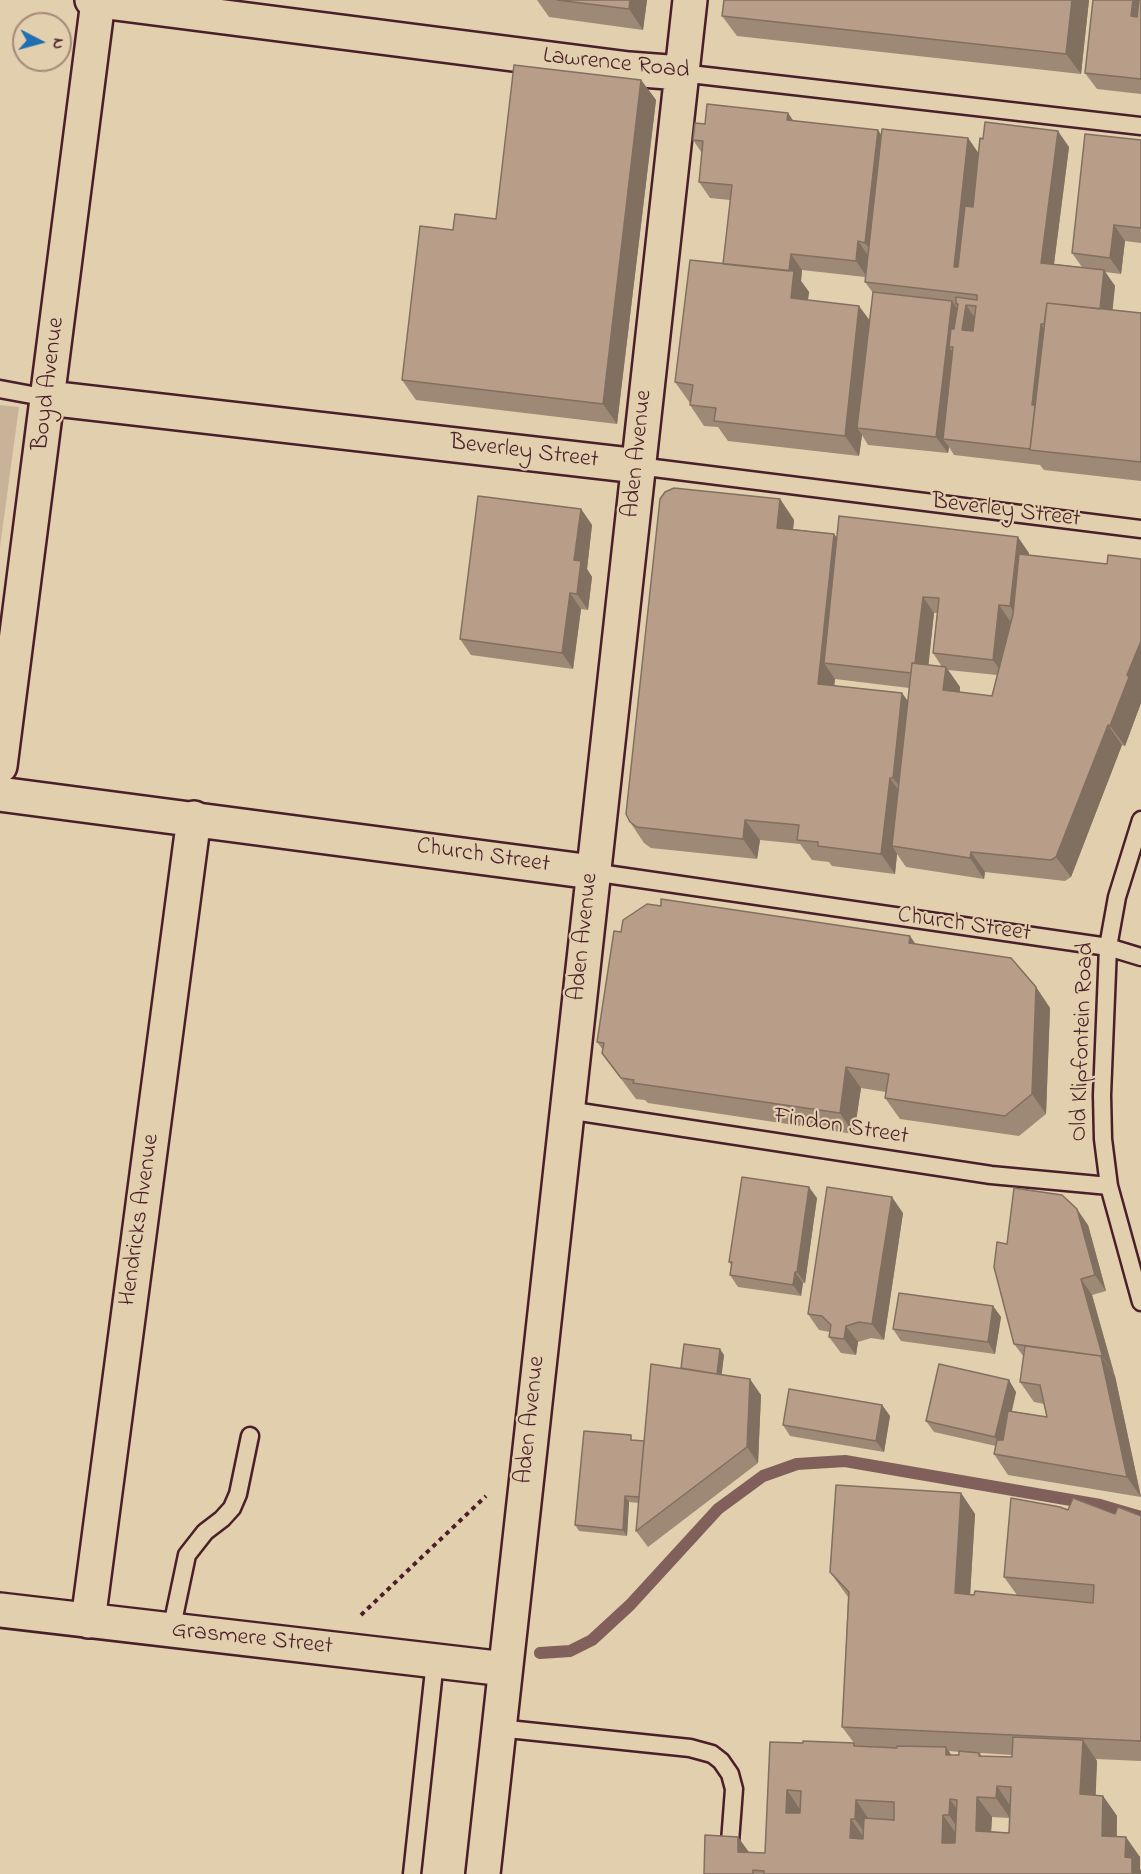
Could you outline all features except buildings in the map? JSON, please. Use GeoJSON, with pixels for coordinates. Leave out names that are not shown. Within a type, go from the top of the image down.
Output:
{"type":"FeatureCollection","features":[{"type":"Feature","properties":{"kind":"street","name":"Lawrence Road"},"geometry":{"type":"LineString","coordinates":[[92,0],[629,69],[681,73]]}},
{"type":"Feature","properties":{"kind":"street","name":"Aden Avenue"},"geometry":{"type":"LineString","coordinates":[[483,1874],[690,0]]}},
{"type":"Feature","properties":{"kind":"street","name":"Boyd Avenue"},"geometry":{"type":"LineString","coordinates":[[0,766],[98,1]]}},
{"type":"Feature","properties":{"kind":"street","name":"Beverley Street"},"geometry":{"type":"LineString","coordinates":[[48,398],[638,466]]}},
{"type":"Feature","properties":{"kind":"street","name":"Church Street"},"geometry":{"type":"LineString","coordinates":[[0,794],[592,872]]}},
{"type":"Feature","properties":{"kind":"street","name":"Hendricks Avenue"},"geometry":{"type":"LineString","coordinates":[[88,1621],[194,818]]}},
{"type":"Feature","properties":{"kind":"street","name":"Grasmere Street"},"geometry":{"type":"LineString","coordinates":[[0,1610],[505,1669]]}},
{"type":"Feature","properties":{"kind":"lane","name":"Lawrence Road"},"geometry":{"type":"LineString","coordinates":[[681,73],[1141,126]]}},
{"type":"Feature","properties":{"kind":"lane"},"geometry":{"type":"LineString","coordinates":[[0,389],[48,398]]}},
{"type":"Feature","properties":{"kind":"lane","name":"Beverley Street"},"geometry":{"type":"LineString","coordinates":[[638,466],[1141,529]]}},
{"type":"Feature","properties":{"kind":"lane","name":"Old Klipfontein Road"},"geometry":{"type":"LineString","coordinates":[[1141,820],[1117,897],[1108,947],[1102,1095],[1103,1139],[1109,1186],[1141,1302]]}},
{"type":"Feature","properties":{"kind":"lane","name":"Church Street"},"geometry":{"type":"LineString","coordinates":[[592,872],[1108,947],[1141,957]]}},
{"type":"Feature","properties":{"kind":"lane","name":"Findon Street"},"geometry":{"type":"LineString","coordinates":[[567,1110],[991,1175],[1109,1186]]}},
{"type":"Feature","properties":{"kind":"lane"},"geometry":{"type":"LineString","coordinates":[[171,1631],[187,1555],[205,1532],[232,1508],[238,1494],[250,1436]]}},
{"type":"Feature","properties":{"kind":"lane"},"geometry":{"type":"LineString","coordinates":[[412,1874],[435,1661]]}},
{"type":"Feature","properties":{"kind":"lane"},"geometry":{"type":"LineString","coordinates":[[498,1728],[690,1748],[712,1754],[721,1761],[730,1774],[734,1790],[730,1842]]}},
{"type":"Feature","properties":{"kind":"path"},"geometry":{"type":"LineString","coordinates":[[325,1648],[528,1457]]}},
{"type":"Feature","properties":{"kind":"shaded area"},"geometry":{"type":"Polygon","coordinates":[[[0,405],[19,407],[0,547],[0,405]]]}},
{"type":"Feature","properties":{"kind":"waterway"},"geometry":{"type":"LineString","coordinates":[[540,1653],[570,1651],[592,1640],[630,1605],[718,1509],[763,1476],[797,1464],[845,1461],[1100,1505],[1141,1517]]}}]}
